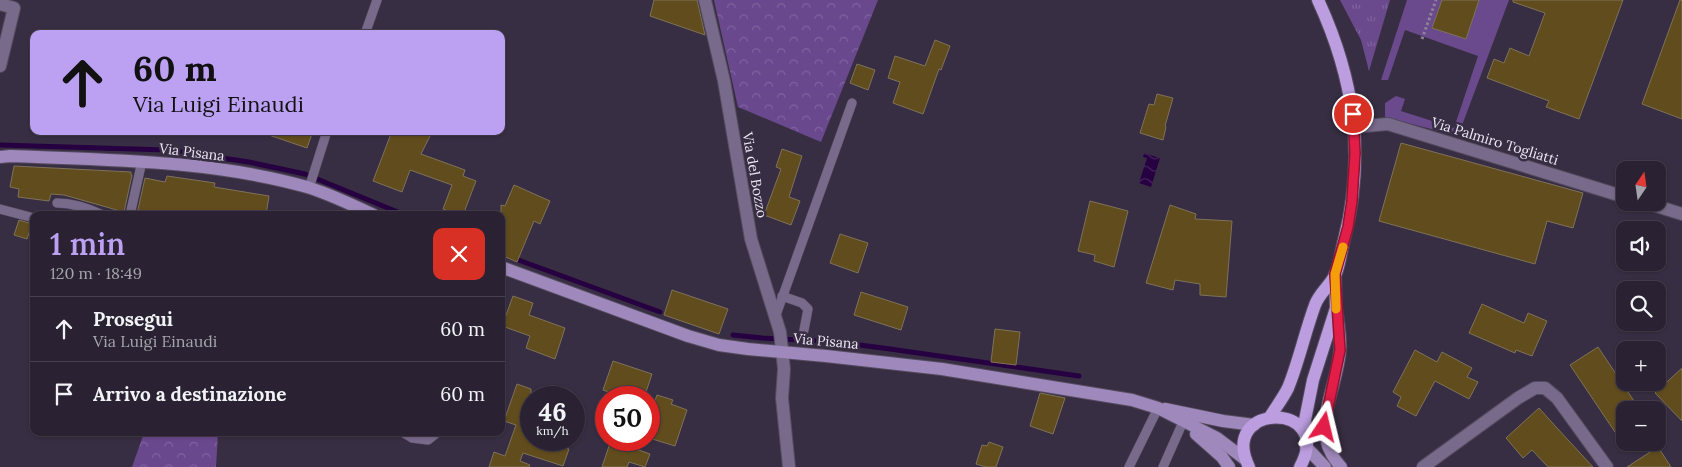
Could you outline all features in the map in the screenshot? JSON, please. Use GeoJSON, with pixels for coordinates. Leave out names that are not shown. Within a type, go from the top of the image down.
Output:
{"type":"FeatureCollection","features":[{"type":"Feature","properties":{"kind":"main road"},"geometry":{"type":"LineString","coordinates":[[1318,0],[1342,60],[1349,90],[1354,127],[1352,201],[1348,227],[1335,274],[1340,350],[1324,427],[1325,440],[1330,454],[1341,467]]}},
{"type":"Feature","properties":{"kind":"main road","name":"Via Pisana"},"geometry":{"type":"LineString","coordinates":[[0,157],[142,161],[172,163],[236,172],[310,185],[365,211]]}},
{"type":"Feature","properties":{"kind":"main road","name":"Via Pisana"},"geometry":{"type":"LineString","coordinates":[[505,268],[688,336],[718,345],[781,343],[826,356],[942,369],[1114,396],[1158,408],[1222,421],[1254,425],[1246,436],[1244,450],[1248,464]]}},
{"type":"Feature","properties":{"kind":"main road"},"geometry":{"type":"LineString","coordinates":[[1270,417],[1289,384],[1316,302],[1335,274]]}},
{"type":"Feature","properties":{"kind":"main road"},"geometry":{"type":"LineString","coordinates":[[1300,467],[1305,455],[1306,447],[1303,430],[1313,380],[1336,308]]}},
{"type":"Feature","properties":{"kind":"main road","name":"Via Pisana"},"geometry":{"type":"LineString","coordinates":[[1158,408],[1217,438],[1248,464]]}},
{"type":"Feature","properties":{"kind":"main road"},"geometry":{"type":"LineString","coordinates":[[1254,425],[1265,418],[1287,418],[1303,430]]}},
{"type":"Feature","properties":{"kind":"main road"},"geometry":{"type":"LineString","coordinates":[[1183,422],[1222,457],[1229,467]]}},
{"type":"Feature","properties":{"kind":"main road"},"geometry":{"type":"LineString","coordinates":[[1306,447],[1325,467]]}},
{"type":"Feature","properties":{"kind":"street","name":"Via del Bozzo"},"geometry":{"type":"LineString","coordinates":[[705,0],[724,81],[751,239],[776,316],[781,343],[782,398],[789,467]]}},
{"type":"Feature","properties":{"kind":"street"},"geometry":{"type":"LineString","coordinates":[[0,4],[14,8],[0,66]]}},
{"type":"Feature","properties":{"kind":"street","name":"Via Palmiro Togliatti"},"geometry":{"type":"LineString","coordinates":[[1354,127],[1388,124],[1616,194]]}},
{"type":"Feature","properties":{"kind":"street"},"geometry":{"type":"LineString","coordinates":[[1666,209],[1682,214]]}},
{"type":"Feature","properties":{"kind":"street"},"geometry":{"type":"LineString","coordinates":[[1423,467],[1518,398],[1536,388],[1545,388],[1557,398],[1607,467]]}},
{"type":"Feature","properties":{"kind":"lane"},"geometry":{"type":"LineString","coordinates":[[366,30],[377,0]]}},
{"type":"Feature","properties":{"kind":"lane"},"geometry":{"type":"LineString","coordinates":[[776,316],[852,103]]}},
{"type":"Feature","properties":{"kind":"lane"},"geometry":{"type":"LineString","coordinates":[[310,185],[326,135]]}},
{"type":"Feature","properties":{"kind":"lane"},"geometry":{"type":"LineString","coordinates":[[131,211],[142,161]]}},
{"type":"Feature","properties":{"kind":"lane"},"geometry":{"type":"LineString","coordinates":[[57,203],[73,204],[95,211]]}},
{"type":"Feature","properties":{"kind":"lane"},"geometry":{"type":"LineString","coordinates":[[0,209],[30,217]]}},
{"type":"Feature","properties":{"kind":"lane"},"geometry":{"type":"LineString","coordinates":[[782,296],[802,303],[808,309],[804,330]]}},
{"type":"Feature","properties":{"kind":"lane"},"geometry":{"type":"LineString","coordinates":[[1129,467],[1158,408]]}},
{"type":"Feature","properties":{"kind":"lane"},"geometry":{"type":"LineString","coordinates":[[1163,467],[1183,422]]}},
{"type":"Feature","properties":{"kind":"lane"},"geometry":{"type":"LineString","coordinates":[[409,436],[428,440],[433,436]]}},
{"type":"Feature","properties":{"kind":"path"},"geometry":{"type":"LineString","coordinates":[[1422,39],[1436,0]]}},
{"type":"Feature","properties":{"kind":"green space"},"geometry":{"type":"Polygon","coordinates":[[[714,0],[878,0],[821,142],[738,107],[714,0]]]}},
{"type":"Feature","properties":{"kind":"green space"},"geometry":{"type":"Polygon","coordinates":[[[1340,0],[1390,0],[1369,71],[1361,40],[1340,0]]]}},
{"type":"Feature","properties":{"kind":"green space"},"geometry":{"type":"Polygon","coordinates":[[[1407,0],[1509,0],[1458,136],[1385,117],[1385,103],[1396,96],[1405,99],[1401,111],[1454,128],[1478,56],[1405,30],[1388,80],[1381,80],[1407,0]]]}},
{"type":"Feature","properties":{"kind":"green space"},"geometry":{"type":"Polygon","coordinates":[[[143,436],[218,436],[216,467],[132,467],[143,436]]]}},
{"type":"Feature","properties":{"kind":"water"},"geometry":{"type":"Polygon","coordinates":[[[1144,153],[1160,158],[1151,187],[1139,183],[1147,158],[1143,157],[1144,153]]]}},
{"type":"Feature","properties":{"kind":"building"},"geometry":{"type":"Polygon","coordinates":[[[654,0],[697,0],[705,35],[650,16],[654,0]]]}},
{"type":"Feature","properties":{"kind":"building"},"geometry":{"type":"Polygon","coordinates":[[[1442,0],[1479,0],[1466,39],[1432,28],[1442,0]]]}},
{"type":"Feature","properties":{"kind":"building"},"geometry":{"type":"Polygon","coordinates":[[[1513,0],[1623,0],[1579,119],[1546,107],[1549,101],[1487,78],[1494,59],[1504,63],[1510,48],[1529,56],[1545,13],[1513,2],[1513,0]]]}},
{"type":"Feature","properties":{"kind":"building"},"geometry":{"type":"Polygon","coordinates":[[[1680,0],[1682,0],[1682,119],[1642,104],[1680,0]]]}},
{"type":"Feature","properties":{"kind":"building"},"geometry":{"type":"Polygon","coordinates":[[[935,40],[950,46],[941,70],[939,69],[923,114],[893,103],[900,82],[888,78],[895,56],[925,66],[935,40]]]}},
{"type":"Feature","properties":{"kind":"building"},"geometry":{"type":"Polygon","coordinates":[[[857,64],[875,70],[868,90],[850,83],[857,64]]]}},
{"type":"Feature","properties":{"kind":"building"},"geometry":{"type":"Polygon","coordinates":[[[1157,94],[1173,98],[1163,140],[1140,133],[1149,104],[1154,105],[1157,94]]]}},
{"type":"Feature","properties":{"kind":"building"},"geometry":{"type":"Polygon","coordinates":[[[269,135],[312,135],[307,148],[269,135]]]}},
{"type":"Feature","properties":{"kind":"building"},"geometry":{"type":"Polygon","coordinates":[[[390,135],[428,135],[430,136],[421,154],[465,170],[463,176],[476,181],[465,211],[448,211],[443,209],[452,185],[410,170],[402,192],[373,181],[390,135]]]}},
{"type":"Feature","properties":{"kind":"building"},"geometry":{"type":"Polygon","coordinates":[[[1401,143],[1583,193],[1573,228],[1547,221],[1535,264],[1379,221],[1401,143]]]}},
{"type":"Feature","properties":{"kind":"building"},"geometry":{"type":"Polygon","coordinates":[[[782,149],[802,156],[789,197],[800,201],[791,225],[764,215],[781,169],[776,167],[782,149]]]}},
{"type":"Feature","properties":{"kind":"building"},"geometry":{"type":"Polygon","coordinates":[[[14,166],[131,172],[132,175],[124,211],[64,195],[51,194],[49,201],[18,197],[19,189],[10,187],[14,166]]]}},
{"type":"Feature","properties":{"kind":"building"},"geometry":{"type":"Polygon","coordinates":[[[167,176],[215,183],[214,187],[269,196],[267,211],[138,211],[145,178],[165,182],[167,176]]]}},
{"type":"Feature","properties":{"kind":"building"},"geometry":{"type":"Polygon","coordinates":[[[514,185],[550,201],[540,224],[534,221],[517,262],[505,257],[505,211],[501,211],[501,205],[505,206],[514,185]]]}},
{"type":"Feature","properties":{"kind":"building"},"geometry":{"type":"Polygon","coordinates":[[[1090,201],[1128,211],[1114,267],[1094,261],[1095,255],[1078,251],[1090,201]]]}},
{"type":"Feature","properties":{"kind":"building"},"geometry":{"type":"Polygon","coordinates":[[[1170,205],[1196,214],[1195,219],[1232,221],[1226,297],[1200,295],[1200,284],[1175,280],[1173,290],[1146,283],[1170,205]]]}},
{"type":"Feature","properties":{"kind":"building"},"geometry":{"type":"Polygon","coordinates":[[[19,220],[30,223],[27,239],[14,235],[19,220]]]}},
{"type":"Feature","properties":{"kind":"building"},"geometry":{"type":"Polygon","coordinates":[[[840,234],[868,243],[858,273],[830,263],[840,234]]]}},
{"type":"Feature","properties":{"kind":"building"},"geometry":{"type":"Polygon","coordinates":[[[672,290],[728,309],[719,334],[664,315],[672,290]]]}},
{"type":"Feature","properties":{"kind":"building"},"geometry":{"type":"Polygon","coordinates":[[[861,292],[908,307],[901,330],[854,315],[861,292]]]}},
{"type":"Feature","properties":{"kind":"building"},"geometry":{"type":"Polygon","coordinates":[[[513,296],[533,303],[529,315],[565,328],[555,359],[526,348],[530,336],[505,327],[505,318],[513,296]]]}},
{"type":"Feature","properties":{"kind":"building"},"geometry":{"type":"Polygon","coordinates":[[[1482,304],[1524,323],[1528,313],[1547,321],[1532,356],[1516,350],[1515,353],[1469,333],[1482,304]]]}},
{"type":"Feature","properties":{"kind":"building"},"geometry":{"type":"Polygon","coordinates":[[[995,329],[1020,332],[1016,365],[991,362],[995,329]]]}},
{"type":"Feature","properties":{"kind":"building"},"geometry":{"type":"Polygon","coordinates":[[[1598,347],[1616,374],[1616,391],[1627,391],[1634,401],[1616,401],[1616,434],[1570,365],[1598,347]]]}},
{"type":"Feature","properties":{"kind":"building"},"geometry":{"type":"Polygon","coordinates":[[[1415,350],[1437,362],[1442,352],[1472,368],[1467,377],[1478,382],[1469,399],[1435,381],[1416,416],[1397,406],[1401,397],[1393,392],[1415,350]]]}},
{"type":"Feature","properties":{"kind":"building"},"geometry":{"type":"Polygon","coordinates":[[[613,361],[652,374],[648,386],[604,386],[613,361]]]}},
{"type":"Feature","properties":{"kind":"building"},"geometry":{"type":"Polygon","coordinates":[[[1682,368],[1682,421],[1666,404],[1666,401],[1663,401],[1655,393],[1657,391],[1666,391],[1666,383],[1682,368]]]}},
{"type":"Feature","properties":{"kind":"building"},"geometry":{"type":"Polygon","coordinates":[[[517,384],[523,386],[520,386],[520,451],[568,451],[563,466],[523,453],[520,461],[530,465],[529,467],[489,467],[494,452],[505,456],[516,425],[505,421],[517,384]]]}},
{"type":"Feature","properties":{"kind":"building"},"geometry":{"type":"Polygon","coordinates":[[[1040,393],[1065,398],[1053,434],[1030,426],[1040,393]]]}},
{"type":"Feature","properties":{"kind":"building"},"geometry":{"type":"Polygon","coordinates":[[[660,396],[673,400],[671,404],[687,410],[675,446],[660,441],[660,396]]]}},
{"type":"Feature","properties":{"kind":"building"},"geometry":{"type":"Polygon","coordinates":[[[1539,408],[1593,467],[1548,467],[1532,450],[1523,458],[1506,438],[1539,408]]]}},
{"type":"Feature","properties":{"kind":"building"},"geometry":{"type":"Polygon","coordinates":[[[989,442],[1003,447],[996,467],[976,464],[982,445],[987,446],[989,442]]]}},
{"type":"Feature","properties":{"kind":"building"},"geometry":{"type":"Polygon","coordinates":[[[607,451],[642,451],[650,454],[645,467],[629,462],[627,467],[602,467],[607,451]]]}},
{"type":"Feature","properties":{"kind":"building"},"geometry":{"type":"Polygon","coordinates":[[[1652,451],[1661,451],[1671,467],[1627,467],[1652,451]]]}},
{"type":"Feature","properties":{"kind":"waterway"},"geometry":{"type":"LineString","coordinates":[[0,145],[167,150],[249,162],[305,174],[395,211]]}},
{"type":"Feature","properties":{"kind":"waterway"},"geometry":{"type":"LineString","coordinates":[[513,258],[660,312]]}},
{"type":"Feature","properties":{"kind":"waterway"},"geometry":{"type":"LineString","coordinates":[[733,335],[837,342],[1079,376]]}},
{"type":"Feature","properties":{"kind":"slow traffic"},"geometry":{"type":"LineString","coordinates":[[1336,309],[1335,274],[1343,247]]}},
{"type":"Feature","properties":{"kind":"route"},"geometry":{"type":"LineString","coordinates":[[1324,427],[1340,350],[1335,274],[1348,227],[1352,201],[1355,153],[1353,114]]}}]}
